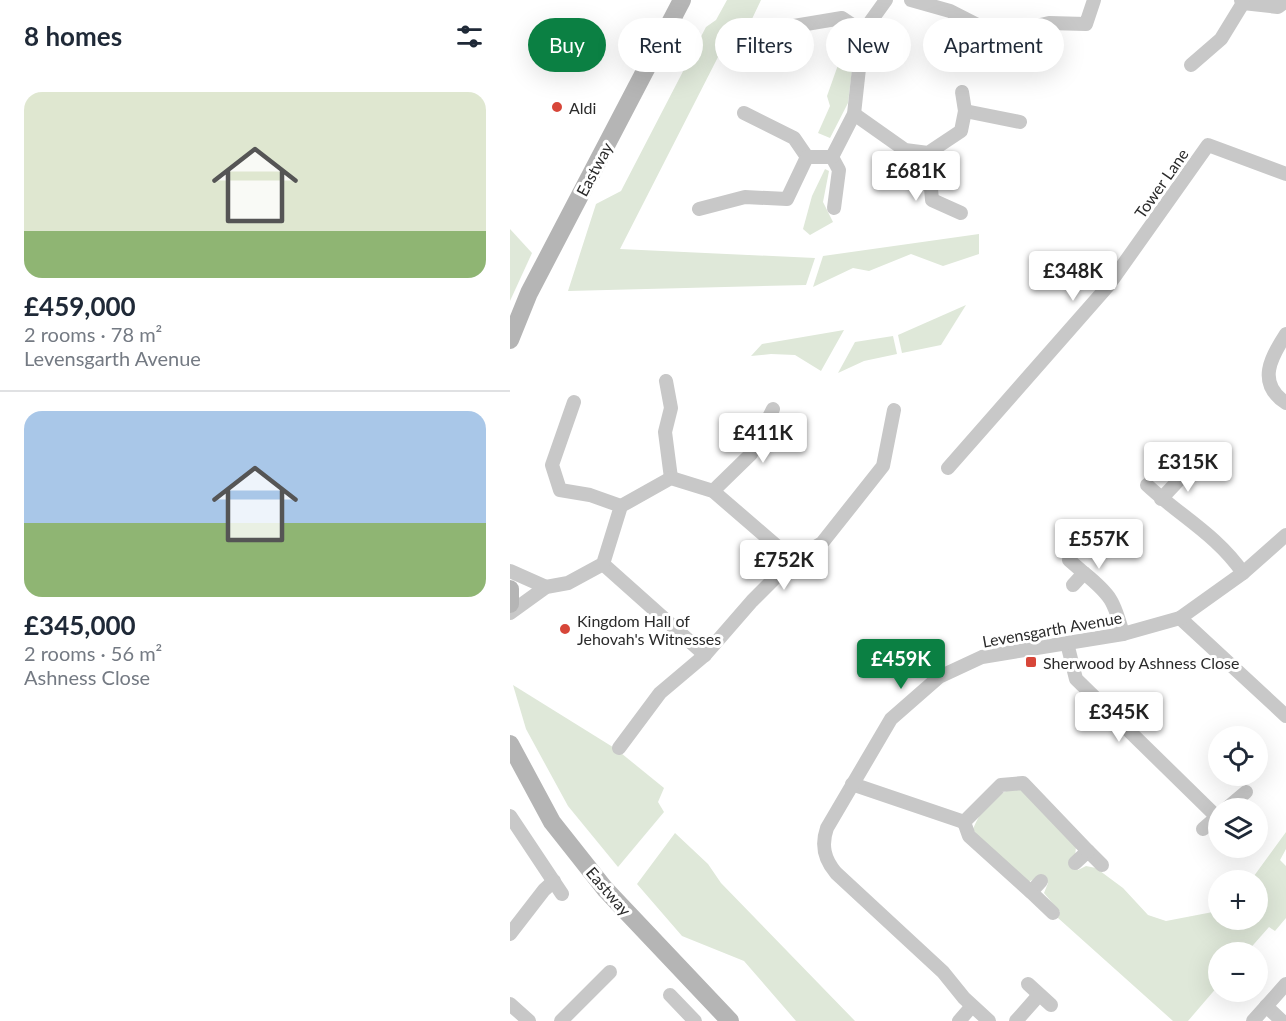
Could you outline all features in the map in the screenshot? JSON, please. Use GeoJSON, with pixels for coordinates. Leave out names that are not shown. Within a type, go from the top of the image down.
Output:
{"type":"FeatureCollection","features":[{"type":"Feature","properties":{"kind":"main road","name":"Eastway"},"geometry":{"type":"LineString","coordinates":[[510,340],[529,293],[682,0]]}},
{"type":"Feature","properties":{"kind":"main road"},"geometry":{"type":"LineString","coordinates":[[510,589],[510,604]]}},
{"type":"Feature","properties":{"kind":"main road","name":"Eastway"},"geometry":{"type":"LineString","coordinates":[[510,744],[552,822],[605,889],[730,1021]]}},
{"type":"Feature","properties":{"kind":"street"},"geometry":{"type":"LineString","coordinates":[[873,18],[886,0]]}},
{"type":"Feature","properties":{"kind":"street"},"geometry":{"type":"LineString","coordinates":[[911,0],[950,11],[997,35],[1049,23],[1086,24],[1094,0]]}},
{"type":"Feature","properties":{"kind":"street"},"geometry":{"type":"LineString","coordinates":[[1191,65],[1221,39],[1242,2],[1278,7],[1286,1]]}},
{"type":"Feature","properties":{"kind":"street"},"geometry":{"type":"LineString","coordinates":[[832,157],[854,114],[859,72]]}},
{"type":"Feature","properties":{"kind":"street"},"geometry":{"type":"LineString","coordinates":[[854,114],[905,150],[928,153],[961,131],[965,111],[962,92]]}},
{"type":"Feature","properties":{"kind":"street"},"geometry":{"type":"LineString","coordinates":[[965,111],[1020,122]]}},
{"type":"Feature","properties":{"kind":"street"},"geometry":{"type":"LineString","coordinates":[[744,113],[794,138],[807,158]]}},
{"type":"Feature","properties":{"kind":"street","name":"Tower Lane"},"geometry":{"type":"LineString","coordinates":[[948,468],[1108,286],[1208,145],[1286,174]]}},
{"type":"Feature","properties":{"kind":"street"},"geometry":{"type":"LineString","coordinates":[[928,153],[932,200],[961,213]]}},
{"type":"Feature","properties":{"kind":"street"},"geometry":{"type":"LineString","coordinates":[[807,158],[832,157]]}},
{"type":"Feature","properties":{"kind":"street"},"geometry":{"type":"LineString","coordinates":[[832,157],[839,170],[834,208]]}},
{"type":"Feature","properties":{"kind":"street"},"geometry":{"type":"LineString","coordinates":[[699,209],[745,197],[787,199],[807,158]]}},
{"type":"Feature","properties":{"kind":"street"},"geometry":{"type":"LineString","coordinates":[[1286,334],[1273,355],[1269,370],[1269,378],[1275,393],[1286,403]]}},
{"type":"Feature","properties":{"kind":"street"},"geometry":{"type":"LineString","coordinates":[[666,381],[671,408],[665,432],[671,478]]}},
{"type":"Feature","properties":{"kind":"street"},"geometry":{"type":"LineString","coordinates":[[573,402],[552,465],[560,490],[590,495],[621,506]]}},
{"type":"Feature","properties":{"kind":"street"},"geometry":{"type":"LineString","coordinates":[[713,490],[751,454],[773,409]]}},
{"type":"Feature","properties":{"kind":"street"},"geometry":{"type":"LineString","coordinates":[[619,748],[660,693],[705,655],[752,601],[793,560],[822,543],[883,466],[894,410]]}},
{"type":"Feature","properties":{"kind":"street"},"geometry":{"type":"LineString","coordinates":[[1161,499],[1204,452]]}},
{"type":"Feature","properties":{"kind":"street"},"geometry":{"type":"LineString","coordinates":[[1179,454],[1192,466]]}},
{"type":"Feature","properties":{"kind":"street"},"geometry":{"type":"LineString","coordinates":[[510,613],[546,587],[567,583],[603,564],[621,506],[671,478],[713,490],[793,560]]}},
{"type":"Feature","properties":{"kind":"street"},"geometry":{"type":"LineString","coordinates":[[1147,485],[1161,499],[1221,544],[1243,573]]}},
{"type":"Feature","properties":{"kind":"street","name":"Levensgarth Avenue"},"geometry":{"type":"LineString","coordinates":[[988,1021],[943,972],[829,865],[824,849],[824,836],[891,718],[939,677],[982,657],[1123,634],[1180,618],[1284,543]]}},
{"type":"Feature","properties":{"kind":"street"},"geometry":{"type":"LineString","coordinates":[[1069,561],[1102,588],[1113,601],[1123,634]]}},
{"type":"Feature","properties":{"kind":"street"},"geometry":{"type":"LineString","coordinates":[[603,564],[705,655]]}},
{"type":"Feature","properties":{"kind":"street"},"geometry":{"type":"LineString","coordinates":[[510,572],[546,587]]}},
{"type":"Feature","properties":{"kind":"street"},"geometry":{"type":"LineString","coordinates":[[1073,585],[1084,573]]}},
{"type":"Feature","properties":{"kind":"street"},"geometry":{"type":"LineString","coordinates":[[1180,618],[1286,716]]}},
{"type":"Feature","properties":{"kind":"street"},"geometry":{"type":"LineString","coordinates":[[1067,643],[1076,679],[1208,802]]}},
{"type":"Feature","properties":{"kind":"street"},"geometry":{"type":"LineString","coordinates":[[964,822],[1001,785],[1023,783],[1102,865]]}},
{"type":"Feature","properties":{"kind":"street"},"geometry":{"type":"LineString","coordinates":[[852,784],[964,822]]}},
{"type":"Feature","properties":{"kind":"street"},"geometry":{"type":"LineString","coordinates":[[1239,798],[1246,792]]}},
{"type":"Feature","properties":{"kind":"street"},"geometry":{"type":"LineString","coordinates":[[510,816],[562,894]]}},
{"type":"Feature","properties":{"kind":"street"},"geometry":{"type":"LineString","coordinates":[[964,822],[969,836],[1053,913]]}},
{"type":"Feature","properties":{"kind":"street"},"geometry":{"type":"LineString","coordinates":[[1203,829],[1208,825]]}},
{"type":"Feature","properties":{"kind":"street"},"geometry":{"type":"LineString","coordinates":[[1075,863],[1088,851]]}},
{"type":"Feature","properties":{"kind":"street"},"geometry":{"type":"LineString","coordinates":[[510,934],[544,890],[554,881]]}},
{"type":"Feature","properties":{"kind":"street"},"geometry":{"type":"LineString","coordinates":[[1031,892],[1041,881]]}},
{"type":"Feature","properties":{"kind":"street"},"geometry":{"type":"LineString","coordinates":[[561,1021],[610,972]]}},
{"type":"Feature","properties":{"kind":"street"},"geometry":{"type":"LineString","coordinates":[[1028,984],[1051,1005]]}},
{"type":"Feature","properties":{"kind":"street"},"geometry":{"type":"LineString","coordinates":[[1253,1021],[1286,984]]}},
{"type":"Feature","properties":{"kind":"street"},"geometry":{"type":"LineString","coordinates":[[670,995],[695,1021]]}},
{"type":"Feature","properties":{"kind":"street"},"geometry":{"type":"LineString","coordinates":[[1016,1021],[1039,995]]}},
{"type":"Feature","properties":{"kind":"street"},"geometry":{"type":"LineString","coordinates":[[510,1004],[529,1021]]}},
{"type":"Feature","properties":{"kind":"street"},"geometry":{"type":"LineString","coordinates":[[959,1021],[972,1006]]}},
{"type":"Feature","properties":{"kind":"street"},"geometry":{"type":"LineString","coordinates":[[1266,1006],[1282,1021]]}},
{"type":"Feature","properties":{"kind":"green space"},"geometry":{"type":"Polygon","coordinates":[[[727,0],[761,0],[752,18],[717,18],[727,0]]]}},
{"type":"Feature","properties":{"kind":"green space"},"geometry":{"type":"Polygon","coordinates":[[[715,21],[715,63],[620,249],[815,258],[806,285],[568,291],[596,204],[621,191],[683,72],[703,72],[703,33],[706,27],[715,21]]]}},
{"type":"Feature","properties":{"kind":"green space"},"geometry":{"type":"Polygon","coordinates":[[[836,72],[852,72],[848,103],[830,138],[818,133],[830,106],[827,96],[836,72]]]}},
{"type":"Feature","properties":{"kind":"green space"},"geometry":{"type":"Polygon","coordinates":[[[825,169],[829,171],[823,202],[833,222],[810,235],[803,229],[812,196],[825,169]]]}},
{"type":"Feature","properties":{"kind":"green space"},"geometry":{"type":"Polygon","coordinates":[[[510,229],[532,253],[510,301],[510,229]]]}},
{"type":"Feature","properties":{"kind":"green space"},"geometry":{"type":"Polygon","coordinates":[[[979,234],[979,254],[943,266],[911,254],[869,271],[853,268],[813,287],[823,256],[979,234]]]}},
{"type":"Feature","properties":{"kind":"green space"},"geometry":{"type":"Polygon","coordinates":[[[966,305],[941,345],[902,353],[898,335],[966,305]]]}},
{"type":"Feature","properties":{"kind":"green space"},"geometry":{"type":"Polygon","coordinates":[[[844,330],[821,371],[795,355],[751,356],[762,344],[844,330]]]}},
{"type":"Feature","properties":{"kind":"green space"},"geometry":{"type":"Polygon","coordinates":[[[893,336],[897,354],[864,361],[838,373],[855,342],[893,336]]]}},
{"type":"Feature","properties":{"kind":"green space"},"geometry":{"type":"Polygon","coordinates":[[[513,685],[616,749],[664,788],[658,802],[664,812],[618,867],[568,806],[526,729],[513,685]]]}},
{"type":"Feature","properties":{"kind":"green space"},"geometry":{"type":"Polygon","coordinates":[[[1013,788],[1024,791],[1076,846],[1075,858],[1069,863],[1078,870],[1086,866],[1096,868],[1123,888],[1148,915],[1166,921],[1208,913],[1208,930],[1266,930],[1256,942],[1208,942],[1208,998],[1188,1021],[1173,1021],[1058,918],[1060,912],[1044,893],[1048,883],[1039,877],[1028,882],[982,843],[973,829],[980,815],[1000,795],[1013,788]]]}},
{"type":"Feature","properties":{"kind":"green space"},"geometry":{"type":"Polygon","coordinates":[[[1286,832],[1286,849],[1280,860],[1286,866],[1286,918],[1275,931],[1269,927],[1268,870],[1258,870],[1286,832]]]}},
{"type":"Feature","properties":{"kind":"green space"},"geometry":{"type":"Polygon","coordinates":[[[675,833],[708,864],[721,883],[855,1021],[796,1021],[744,961],[682,936],[637,884],[675,833]]]}},
{"type":"Feature","properties":{"kind":"place","name":"Aldi"},"geometry":{"type":"Point","coordinates":[557,107]}},
{"type":"Feature","properties":{"kind":"place","name":"Kingdom Hall of Jehovah's Witnesses"},"geometry":{"type":"Point","coordinates":[565,629]}},
{"type":"Feature","properties":{"kind":"place","name":"Sherwood by Ashness Close"},"geometry":{"type":"Point","coordinates":[1031,662]}}]}
